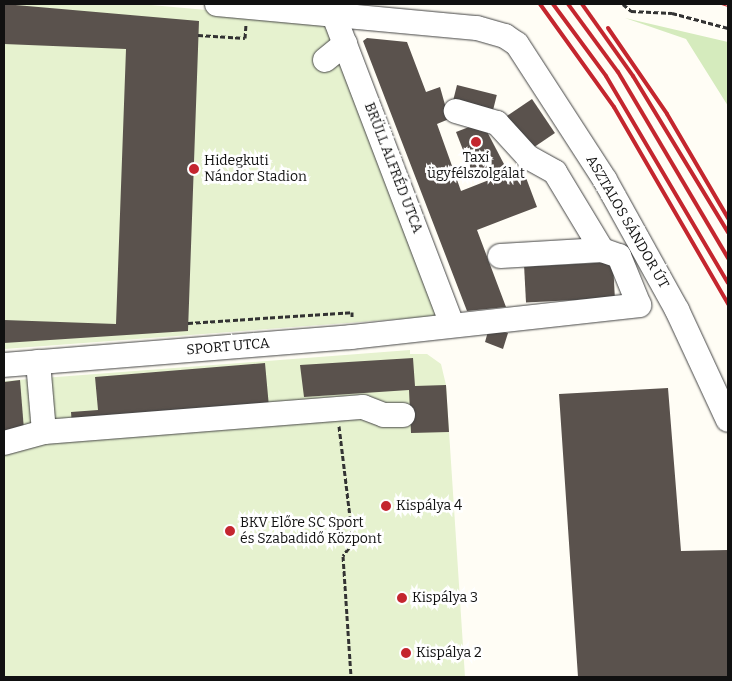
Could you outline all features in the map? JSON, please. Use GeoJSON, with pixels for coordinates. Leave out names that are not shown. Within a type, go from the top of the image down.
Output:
{"type":"FeatureCollection","features":[{"type":"Feature","properties":{"kind":"street"},"geometry":{"type":"LineString","coordinates":[[217,4],[333,13]]}},
{"type":"Feature","properties":{"kind":"street","name":"ASZTALOS SÁNDOR ÚT"},"geometry":{"type":"LineString","coordinates":[[333,13],[477,28],[505,36],[528,56],[605,180],[676,310],[728,420]]}},
{"type":"Feature","properties":{"kind":"street","name":"BRÜLL ALFRÉD UTCA"},"geometry":{"type":"LineString","coordinates":[[333,13],[452,324]]}},
{"type":"Feature","properties":{"kind":"street"},"geometry":{"type":"LineString","coordinates":[[324,60],[345,44]]}},
{"type":"Feature","properties":{"kind":"street"},"geometry":{"type":"LineString","coordinates":[[456,111],[497,123],[528,157],[555,172],[602,250],[500,256]]}},
{"type":"Feature","properties":{"kind":"street","name":"SPORT UTCA"},"geometry":{"type":"LineString","coordinates":[[4,365],[351,337],[452,324],[639,305],[619,256],[602,250]]}},
{"type":"Feature","properties":{"kind":"street"},"geometry":{"type":"LineString","coordinates":[[38,362],[44,432]]}},
{"type":"Feature","properties":{"kind":"street"},"geometry":{"type":"LineString","coordinates":[[4,443],[44,432],[336,408],[363,407],[384,415],[403,415]]}},
{"type":"Feature","properties":{"kind":"path"},"geometry":{"type":"LineString","coordinates":[[623,4],[631,11],[672,13],[728,28]]}},
{"type":"Feature","properties":{"kind":"path"},"geometry":{"type":"LineString","coordinates":[[198,35],[245,38]]}},
{"type":"Feature","properties":{"kind":"path"},"geometry":{"type":"LineString","coordinates":[[188,323],[352,312]]}},
{"type":"Feature","properties":{"kind":"path"},"geometry":{"type":"LineString","coordinates":[[336,408],[353,542],[343,556],[351,677]]}},
{"type":"Feature","properties":{"kind":"green space","name":"Hidegkuti Nándor Stadion"},"geometry":{"type":"Polygon","coordinates":[[[4,4],[140,4],[328,21],[440,316],[4,349],[4,4]]]}},
{"type":"Feature","properties":{"kind":"green space"},"geometry":{"type":"Polygon","coordinates":[[[625,18],[728,42],[728,106],[686,39],[625,18]]]}},
{"type":"Feature","properties":{"kind":"green space","name":"BKV Előre SC Sport és Szabadidő Központ"},"geometry":{"type":"Polygon","coordinates":[[[410,350],[410,354],[427,354],[441,364],[446,385],[465,677],[4,677],[4,381],[410,350]]]}},
{"type":"Feature","properties":{"kind":"building"},"geometry":{"type":"Polygon","coordinates":[[[4,4],[199,21],[188,331],[4,343],[4,320],[116,324],[126,49],[4,44],[4,4]]]}},
{"type":"Feature","properties":{"kind":"building"},"geometry":{"type":"Polygon","coordinates":[[[367,38],[407,42],[426,92],[440,87],[449,119],[437,124],[461,191],[522,167],[537,207],[477,230],[506,307],[467,311],[363,41],[367,38]]]}},
{"type":"Feature","properties":{"kind":"building"},"geometry":{"type":"Polygon","coordinates":[[[457,85],[497,95],[492,112],[453,102],[457,85]]]}},
{"type":"Feature","properties":{"kind":"building"},"geometry":{"type":"Polygon","coordinates":[[[532,99],[555,133],[528,151],[505,117],[532,99]]]}},
{"type":"Feature","properties":{"kind":"building"},"geometry":{"type":"Polygon","coordinates":[[[482,122],[505,166],[474,178],[456,132],[482,122]]]}},
{"type":"Feature","properties":{"kind":"building"},"geometry":{"type":"Polygon","coordinates":[[[613,262],[615,298],[526,303],[524,267],[613,262]]]}},
{"type":"Feature","properties":{"kind":"building"},"geometry":{"type":"Polygon","coordinates":[[[489,328],[508,333],[503,349],[485,342],[489,328]]]}},
{"type":"Feature","properties":{"kind":"building"},"geometry":{"type":"Polygon","coordinates":[[[413,358],[415,386],[446,385],[449,432],[411,433],[409,390],[304,397],[300,365],[413,358]]]}},
{"type":"Feature","properties":{"kind":"building"},"geometry":{"type":"Polygon","coordinates":[[[265,363],[270,418],[72,426],[71,412],[98,410],[95,377],[265,363]]]}},
{"type":"Feature","properties":{"kind":"building"},"geometry":{"type":"Polygon","coordinates":[[[20,380],[24,430],[4,431],[4,382],[20,380]]]}},
{"type":"Feature","properties":{"kind":"building"},"geometry":{"type":"Polygon","coordinates":[[[668,388],[681,551],[728,550],[728,677],[578,677],[559,394],[668,388]]]}},
{"type":"Feature","properties":{"kind":"tram line"},"geometry":{"type":"LineString","coordinates":[[721,4],[728,6]]}},
{"type":"Feature","properties":{"kind":"railway"},"geometry":{"type":"LineString","coordinates":[[540,4],[614,107],[728,304]]}},
{"type":"Feature","properties":{"kind":"railway"},"geometry":{"type":"LineString","coordinates":[[553,4],[606,76],[728,283]]}},
{"type":"Feature","properties":{"kind":"railway"},"geometry":{"type":"LineString","coordinates":[[568,4],[618,72],[728,258]]}},
{"type":"Feature","properties":{"kind":"railway"},"geometry":{"type":"LineString","coordinates":[[582,4],[633,76],[728,232]]}},
{"type":"Feature","properties":{"kind":"railway"},"geometry":{"type":"LineString","coordinates":[[608,28],[667,114],[728,218]]}},
{"type":"Feature","properties":{"kind":"place","name":"Taxi ügyfélszolgálat"},"geometry":{"type":"Point","coordinates":[476,142]}},
{"type":"Feature","properties":{"kind":"place","name":"Hidegkuti Nándor Stadion"},"geometry":{"type":"Point","coordinates":[194,169]}},
{"type":"Feature","properties":{"kind":"place","name":"Kispálya 4"},"geometry":{"type":"Point","coordinates":[386,506]}},
{"type":"Feature","properties":{"kind":"place","name":"BKV Előre SC Sport és Szabadidő Központ"},"geometry":{"type":"Point","coordinates":[230,531]}},
{"type":"Feature","properties":{"kind":"place","name":"Kispálya 3"},"geometry":{"type":"Point","coordinates":[402,598]}},
{"type":"Feature","properties":{"kind":"place","name":"Kispálya 2"},"geometry":{"type":"Point","coordinates":[406,653]}}]}
